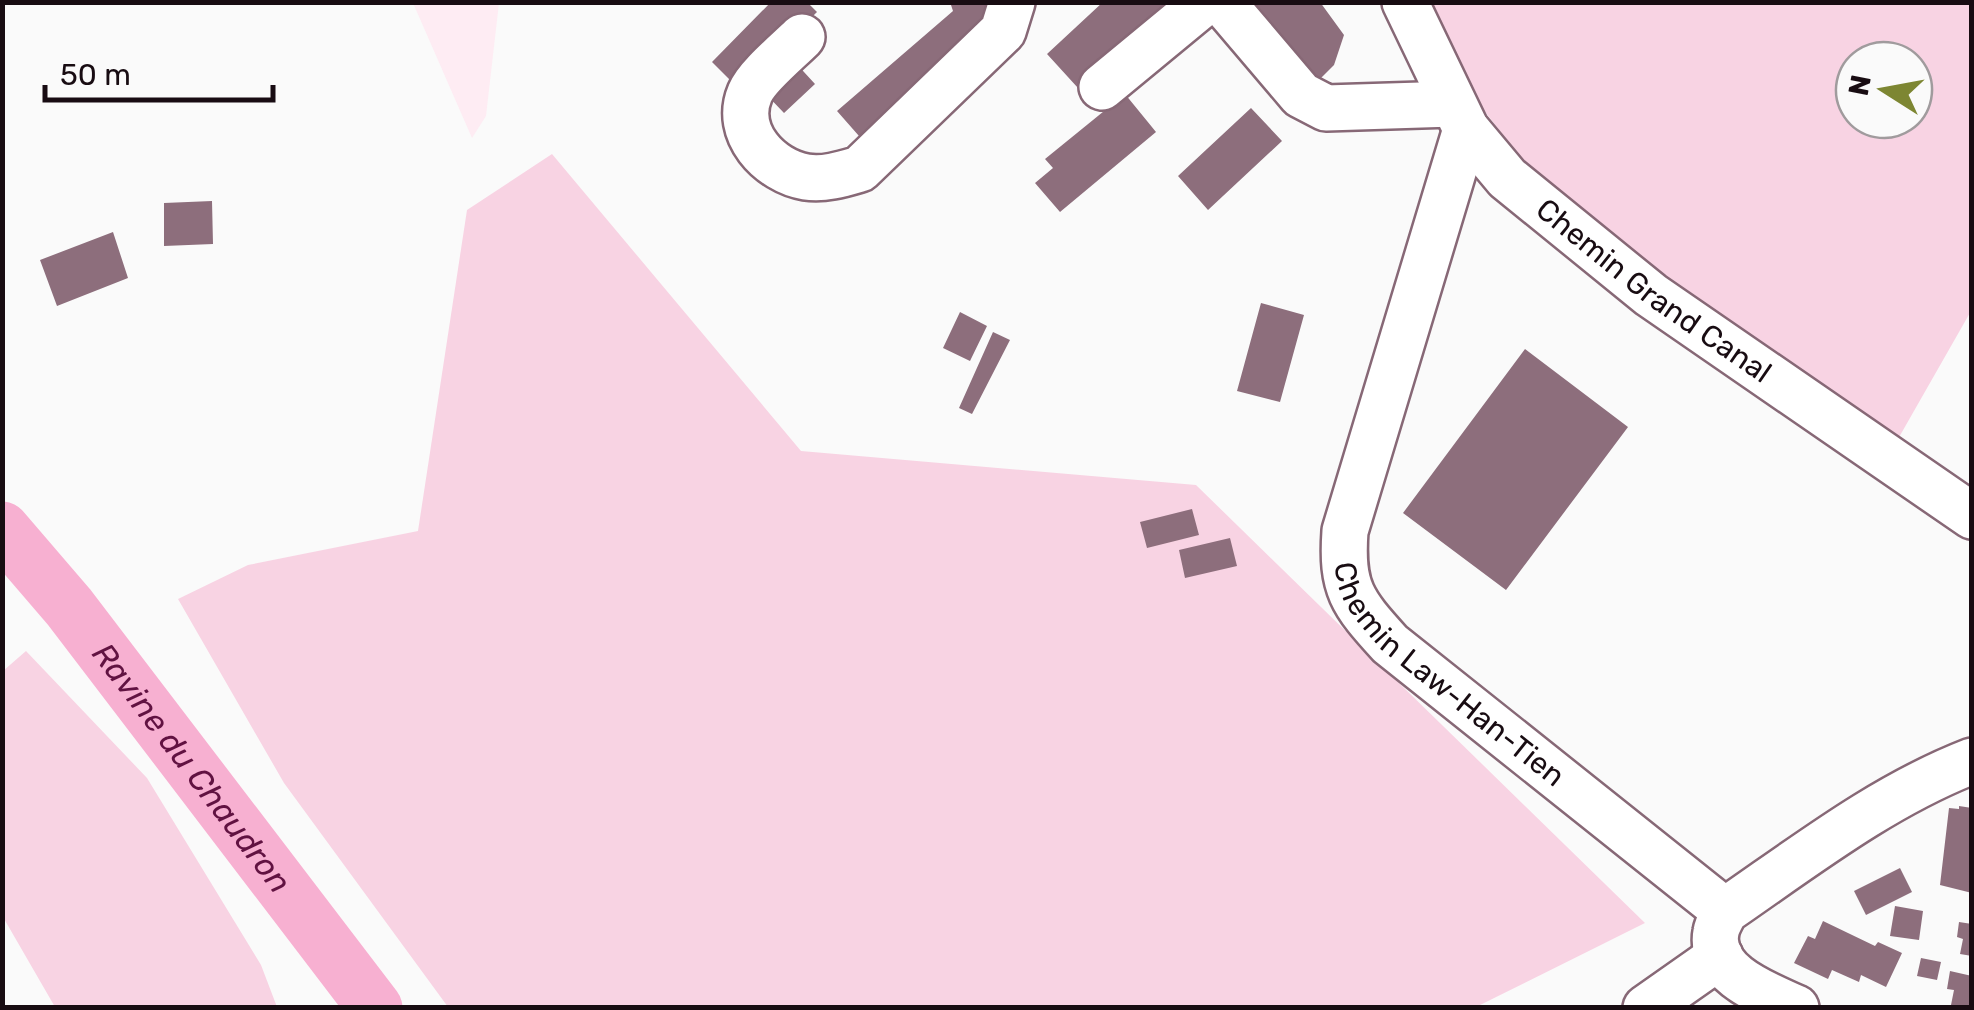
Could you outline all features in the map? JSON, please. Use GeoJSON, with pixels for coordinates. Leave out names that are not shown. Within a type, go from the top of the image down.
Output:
{"type":"FeatureCollection","features":[{"type":"Feature","properties":{"kind":"street"},"geometry":{"type":"LineString","coordinates":[[802,37],[750,90],[747,126],[758,149],[778,168],[809,178],[838,175],[860,169],[1003,30],[1012,2]]}},
{"type":"Feature","properties":{"kind":"street"},"geometry":{"type":"LineString","coordinates":[[1102,87],[1205,2]]}},
{"type":"Feature","properties":{"kind":"street"},"geometry":{"type":"LineString","coordinates":[[1222,2],[1300,95],[1314,104],[1326,108],[1460,116]]}},
{"type":"Feature","properties":{"kind":"street","name":"Chemin Grand Canal"},"geometry":{"type":"LineString","coordinates":[[1405,2],[1460,116],[1508,178],[1651,295],[1972,516]]}},
{"type":"Feature","properties":{"kind":"street","name":"Chemin Law-Han-Tien"},"geometry":{"type":"LineString","coordinates":[[1460,116],[1344,530],[1342,567],[1355,605],[1390,644],[1726,910]]}},
{"type":"Feature","properties":{"kind":"street"},"geometry":{"type":"LineString","coordinates":[[1796,1008],[1735,976],[1720,956],[1715,934],[1726,910],[1859,819],[1930,777],[1972,761]]}},
{"type":"Feature","properties":{"kind":"street"},"geometry":{"type":"LineString","coordinates":[[1646,1008],[1720,956]]}},
{"type":"Feature","properties":{"kind":"shaded area"},"geometry":{"type":"Polygon","coordinates":[[[413,3],[499,3],[486,116],[472,138],[413,3]]]}},
{"type":"Feature","properties":{"kind":"shaded area"},"geometry":{"type":"Polygon","coordinates":[[[1428,3],[1971,3],[1971,311],[1898,439],[1695,301],[1526,165],[1469,91],[1428,3]]]}},
{"type":"Feature","properties":{"kind":"shaded area"},"geometry":{"type":"Polygon","coordinates":[[[552,154],[801,451],[1196,485],[1645,923],[1476,1007],[448,1007],[284,783],[178,599],[248,565],[418,531],[467,210],[552,154]]]}},
{"type":"Feature","properties":{"kind":"shaded area"},"geometry":{"type":"Polygon","coordinates":[[[26,651],[147,778],[261,965],[277,1007],[55,1007],[3,917],[3,671],[26,651]]]}},
{"type":"Feature","properties":{"kind":"building"},"geometry":{"type":"Polygon","coordinates":[[[771,2],[807,2],[817,12],[739,89],[712,62],[771,2]]]}},
{"type":"Feature","properties":{"kind":"building"},"geometry":{"type":"Polygon","coordinates":[[[950,2],[1001,2],[994,24],[859,136],[837,111],[953,11],[950,2]]]}},
{"type":"Feature","properties":{"kind":"building"},"geometry":{"type":"Polygon","coordinates":[[[1103,2],[1172,2],[1078,88],[1047,54],[1103,2]]]}},
{"type":"Feature","properties":{"kind":"building"},"geometry":{"type":"Polygon","coordinates":[[[1239,2],[1320,2],[1344,35],[1334,65],[1310,89],[1239,2]]]}},
{"type":"Feature","properties":{"kind":"building"},"geometry":{"type":"Polygon","coordinates":[[[793,60],[815,84],[784,113],[762,90],[793,60]]]}},
{"type":"Feature","properties":{"kind":"building"},"geometry":{"type":"Polygon","coordinates":[[[1125,94],[1156,132],[1060,212],[1035,183],[1053,168],[1045,159],[1125,94]]]}},
{"type":"Feature","properties":{"kind":"building"},"geometry":{"type":"Polygon","coordinates":[[[1251,108],[1282,141],[1208,210],[1178,176],[1251,108]]]}},
{"type":"Feature","properties":{"kind":"building"},"geometry":{"type":"Polygon","coordinates":[[[212,201],[213,244],[164,246],[164,203],[212,201]]]}},
{"type":"Feature","properties":{"kind":"building"},"geometry":{"type":"Polygon","coordinates":[[[113,232],[128,278],[57,306],[40,260],[113,232]]]}},
{"type":"Feature","properties":{"kind":"building"},"geometry":{"type":"Polygon","coordinates":[[[1261,303],[1304,315],[1280,402],[1237,391],[1261,303]]]}},
{"type":"Feature","properties":{"kind":"building"},"geometry":{"type":"Polygon","coordinates":[[[960,312],[987,326],[970,361],[943,348],[960,312]]]}},
{"type":"Feature","properties":{"kind":"building"},"geometry":{"type":"Polygon","coordinates":[[[993,332],[1010,340],[972,414],[959,408],[993,332]]]}},
{"type":"Feature","properties":{"kind":"building"},"geometry":{"type":"Polygon","coordinates":[[[1525,349],[1628,427],[1506,590],[1403,513],[1525,349]]]}},
{"type":"Feature","properties":{"kind":"building"},"geometry":{"type":"Polygon","coordinates":[[[1192,509],[1199,535],[1147,548],[1140,522],[1192,509]]]}},
{"type":"Feature","properties":{"kind":"building"},"geometry":{"type":"Polygon","coordinates":[[[1230,538],[1237,566],[1185,578],[1179,550],[1230,538]]]}},
{"type":"Feature","properties":{"kind":"building"},"geometry":{"type":"Polygon","coordinates":[[[1949,808],[1972,808],[1972,893],[1940,885],[1949,808]]]}},
{"type":"Feature","properties":{"kind":"building"},"geometry":{"type":"Polygon","coordinates":[[[1900,868],[1912,892],[1866,915],[1854,891],[1900,868]]]}},
{"type":"Feature","properties":{"kind":"building"},"geometry":{"type":"Polygon","coordinates":[[[1895,906],[1923,911],[1919,940],[1890,936],[1895,906]]]}},
{"type":"Feature","properties":{"kind":"building"},"geometry":{"type":"Polygon","coordinates":[[[1823,921],[1875,946],[1878,942],[1902,953],[1886,987],[1861,975],[1859,982],[1832,970],[1828,979],[1794,963],[1808,936],[1815,939],[1823,921]]]}},
{"type":"Feature","properties":{"kind":"building"},"geometry":{"type":"Polygon","coordinates":[[[1959,922],[1972,924],[1972,956],[1960,954],[1963,939],[1957,937],[1959,922]]]}},
{"type":"Feature","properties":{"kind":"building"},"geometry":{"type":"Polygon","coordinates":[[[1921,958],[1941,962],[1937,980],[1917,976],[1921,958]]]}},
{"type":"Feature","properties":{"kind":"building"},"geometry":{"type":"Polygon","coordinates":[[[1950,971],[1972,976],[1970,1008],[1951,1005],[1954,990],[1947,989],[1950,971]]]}},
{"type":"Feature","properties":{"kind":"waterway","name":"Ravine du Chaudron"},"geometry":{"type":"LineString","coordinates":[[2,529],[69,607],[375,1008]]}}]}
